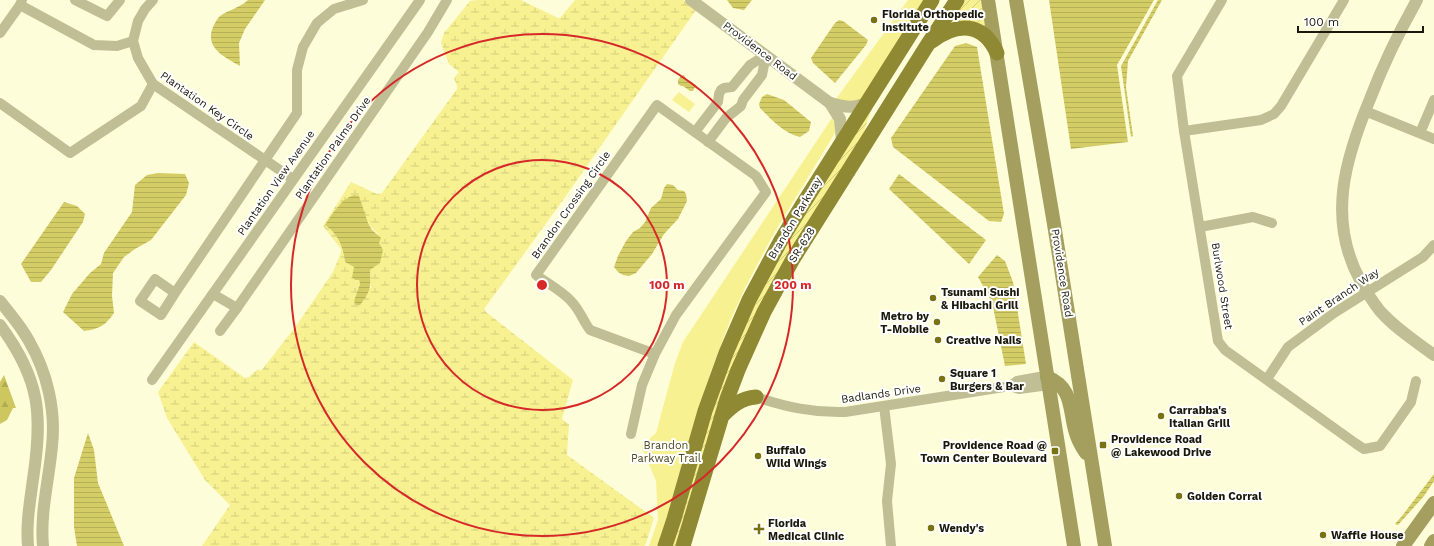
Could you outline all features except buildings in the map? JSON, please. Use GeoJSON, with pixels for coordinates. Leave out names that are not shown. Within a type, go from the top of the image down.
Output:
{"type":"FeatureCollection","features":[{"type":"Feature","properties":{"kind":"main road","name":"Brandon Parkway"},"geometry":{"type":"LineString","coordinates":[[665,546],[705,411],[726,353],[749,300],[784,236],[842,141],[932,0]]}},
{"type":"Feature","properties":{"kind":"main road"},"geometry":{"type":"LineString","coordinates":[[928,44],[957,0]]}},
{"type":"Feature","properties":{"kind":"main road"},"geometry":{"type":"LineString","coordinates":[[988,0],[1074,546]]}},
{"type":"Feature","properties":{"kind":"main road","name":"Providence Road"},"geometry":{"type":"LineString","coordinates":[[1016,0],[1056,232],[1105,546]]}},
{"type":"Feature","properties":{"kind":"main road"},"geometry":{"type":"LineString","coordinates":[[928,44],[940,35],[949,31],[958,28],[967,28],[986,37],[997,53]]}},
{"type":"Feature","properties":{"kind":"main road","name":"SR-628"},"geometry":{"type":"LineString","coordinates":[[721,417],[738,370],[764,312],[793,259],[928,44]]}},
{"type":"Feature","properties":{"kind":"main road"},"geometry":{"type":"LineString","coordinates":[[738,370],[744,384],[756,397]]}},
{"type":"Feature","properties":{"kind":"main road"},"geometry":{"type":"LineString","coordinates":[[1048,381],[1057,383],[1067,395],[1076,434],[1091,460]]}},
{"type":"Feature","properties":{"kind":"main road"},"geometry":{"type":"LineString","coordinates":[[683,546],[721,417],[740,400],[756,397]]}},
{"type":"Feature","properties":{"kind":"main road"},"geometry":{"type":"LineString","coordinates":[[1403,546],[1434,503]]}},
{"type":"Feature","properties":{"kind":"main road"},"geometry":{"type":"LineString","coordinates":[[1431,546],[1434,541]]}},
{"type":"Feature","properties":{"kind":"street"},"geometry":{"type":"LineString","coordinates":[[75,0],[107,16],[120,0]]}},
{"type":"Feature","properties":{"kind":"street"},"geometry":{"type":"LineString","coordinates":[[0,33],[21,2],[94,45],[117,46],[133,41],[138,21],[145,9],[153,0]]}},
{"type":"Feature","properties":{"kind":"street"},"geometry":{"type":"LineString","coordinates":[[176,293],[297,113],[297,70],[303,47],[317,23],[334,9],[363,0]]}},
{"type":"Feature","properties":{"kind":"street","name":"Plantation View Avenue"},"geometry":{"type":"LineString","coordinates":[[152,380],[420,0]]}},
{"type":"Feature","properties":{"kind":"street","name":"Plantation Palms Drive"},"geometry":{"type":"LineString","coordinates":[[220,331],[428,32],[448,0]]}},
{"type":"Feature","properties":{"kind":"street","name":"Providence Road"},"geometry":{"type":"LineString","coordinates":[[691,0],[830,103],[840,118],[842,141]]}},
{"type":"Feature","properties":{"kind":"street","name":"Burlwood Street"},"geometry":{"type":"LineString","coordinates":[[1222,0],[1177,76],[1184,131],[1218,341],[1226,350],[1364,449],[1380,446],[1411,402],[1416,381]]}},
{"type":"Feature","properties":{"kind":"street"},"geometry":{"type":"LineString","coordinates":[[1184,131],[1261,120],[1274,114],[1281,106],[1344,0]]}},
{"type":"Feature","properties":{"kind":"street"},"geometry":{"type":"LineString","coordinates":[[1417,0],[1395,41],[1365,111],[1347,165],[1343,189],[1342,213],[1349,256],[1367,293],[1379,310],[1391,322],[1407,336],[1434,355]]}},
{"type":"Feature","properties":{"kind":"street","name":"Plantation Key Circle"},"geometry":{"type":"LineString","coordinates":[[133,41],[138,58],[153,84],[293,179]]}},
{"type":"Feature","properties":{"kind":"street"},"geometry":{"type":"LineString","coordinates":[[732,87],[750,65],[766,55]]}},
{"type":"Feature","properties":{"kind":"street"},"geometry":{"type":"LineString","coordinates":[[708,142],[732,111],[741,106],[743,100],[762,75],[766,55]]}},
{"type":"Feature","properties":{"kind":"street"},"geometry":{"type":"LineString","coordinates":[[0,103],[70,153],[141,106],[153,84]]}},
{"type":"Feature","properties":{"kind":"street"},"geometry":{"type":"LineString","coordinates":[[694,132],[718,102],[719,94],[724,88],[732,87],[740,91],[743,100]]}},
{"type":"Feature","properties":{"kind":"street"},"geometry":{"type":"LineString","coordinates":[[1420,133],[1434,100]]}},
{"type":"Feature","properties":{"kind":"street"},"geometry":{"type":"LineString","coordinates":[[718,102],[726,111],[732,111]]}},
{"type":"Feature","properties":{"kind":"street","name":"Providence Road"},"geometry":{"type":"LineString","coordinates":[[830,103],[853,108],[866,103]]}},
{"type":"Feature","properties":{"kind":"street","name":"Brandon Crossing Circle"},"geometry":{"type":"LineString","coordinates":[[631,434],[642,385],[655,354],[676,315],[766,192],[756,176],[657,105],[536,275],[571,300],[580,311],[590,330],[655,354]]}},
{"type":"Feature","properties":{"kind":"street"},"geometry":{"type":"LineString","coordinates":[[1365,111],[1434,138]]}},
{"type":"Feature","properties":{"kind":"street"},"geometry":{"type":"LineString","coordinates":[[1200,228],[1253,217],[1272,223]]}},
{"type":"Feature","properties":{"kind":"street","name":"Paint Branch Way"},"geometry":{"type":"LineString","coordinates":[[1267,379],[1288,347],[1334,313],[1423,257],[1434,245]]}},
{"type":"Feature","properties":{"kind":"street"},"geometry":{"type":"LineString","coordinates":[[213,294],[237,308]]}},
{"type":"Feature","properties":{"kind":"street"},"geometry":{"type":"LineString","coordinates":[[0,301],[23,332],[34,350],[45,376],[50,398],[53,420],[52,444],[42,513],[43,546]]}},
{"type":"Feature","properties":{"kind":"street"},"geometry":{"type":"LineString","coordinates":[[0,325],[17,348],[25,365],[34,391],[37,410],[39,432],[28,508],[28,546]]}},
{"type":"Feature","properties":{"kind":"street","name":"Badlands Drive"},"geometry":{"type":"LineString","coordinates":[[756,397],[788,407],[813,411],[845,412],[1010,386],[1017,380],[1039,377],[1048,381]]}},
{"type":"Feature","properties":{"kind":"street"},"geometry":{"type":"LineString","coordinates":[[884,406],[891,464],[887,501],[891,546]]}},
{"type":"Feature","properties":{"kind":"green space"},"geometry":{"type":"Polygon","coordinates":[[[521,0],[558,18],[560,18],[575,0],[683,0],[696,10],[563,200],[484,309],[573,380],[562,418],[569,424],[567,455],[654,518],[645,546],[202,546],[230,505],[205,480],[167,418],[158,392],[194,342],[245,378],[249,377],[258,369],[261,371],[296,326],[333,272],[341,249],[323,226],[351,182],[377,194],[382,193],[457,89],[454,78],[459,72],[449,64],[441,43],[444,33],[470,1],[521,0]],[[358,196],[338,206],[325,225],[337,236],[343,251],[345,262],[354,267],[360,284],[358,292],[371,288],[370,270],[380,263],[378,234],[368,222],[358,196]]]}},
{"type":"Feature","properties":{"kind":"green space"},"geometry":{"type":"Polygon","coordinates":[[[908,0],[927,0],[860,101],[851,104],[836,99],[908,0]]]}},
{"type":"Feature","properties":{"kind":"green space"},"geometry":{"type":"Polygon","coordinates":[[[965,0],[981,0],[986,27],[949,24],[965,0]]]}},
{"type":"Feature","properties":{"kind":"green space"},"geometry":{"type":"Polygon","coordinates":[[[679,92],[695,104],[689,112],[672,100],[679,92]]]}},
{"type":"Feature","properties":{"kind":"green space"},"geometry":{"type":"Polygon","coordinates":[[[872,107],[860,144],[762,306],[678,546],[670,546],[718,387],[774,263],[872,107]]]}},
{"type":"Feature","properties":{"kind":"green space","name":"Brandon Parkway Trail"},"geometry":{"type":"Polygon","coordinates":[[[834,115],[837,126],[835,133],[774,233],[746,286],[730,321],[710,374],[659,546],[649,546],[658,520],[656,481],[641,446],[656,433],[675,363],[683,342],[834,115]]]}},
{"type":"Feature","properties":{"kind":"green space"},"geometry":{"type":"Polygon","coordinates":[[[4,375],[16,408],[13,408],[7,420],[0,424],[0,382],[4,375]]]}},
{"type":"Feature","properties":{"kind":"shaded area"},"geometry":{"type":"Polygon","coordinates":[[[248,0],[265,0],[245,29],[239,43],[240,66],[222,55],[217,50],[213,45],[211,33],[219,17],[248,0]]]}},
{"type":"Feature","properties":{"kind":"shaded area"},"geometry":{"type":"Polygon","coordinates":[[[727,0],[752,0],[744,10],[733,8],[727,0]]]}},
{"type":"Feature","properties":{"kind":"shaded area"},"geometry":{"type":"Polygon","coordinates":[[[1049,0],[1154,0],[1117,65],[1128,142],[1071,149],[1049,0]]]}},
{"type":"Feature","properties":{"kind":"shaded area"},"geometry":{"type":"Polygon","coordinates":[[[1158,0],[1162,0],[1128,61],[1126,87],[1133,136],[1131,137],[1121,66],[1158,0]]]}},
{"type":"Feature","properties":{"kind":"shaded area"},"geometry":{"type":"Polygon","coordinates":[[[839,20],[843,21],[868,40],[866,45],[835,83],[813,63],[811,58],[835,23],[839,20]]]}},
{"type":"Feature","properties":{"kind":"shaded area"},"geometry":{"type":"Polygon","coordinates":[[[966,43],[977,47],[1004,214],[1001,222],[989,221],[893,147],[891,138],[955,46],[966,43]]]}},
{"type":"Feature","properties":{"kind":"shaded area"},"geometry":{"type":"Polygon","coordinates":[[[684,75],[686,79],[696,85],[693,91],[690,91],[678,84],[678,80],[684,75]]]}},
{"type":"Feature","properties":{"kind":"shaded area"},"geometry":{"type":"Polygon","coordinates":[[[767,94],[784,100],[811,122],[809,131],[800,137],[788,132],[773,121],[760,108],[759,104],[762,97],[767,94]]]}},
{"type":"Feature","properties":{"kind":"shaded area"},"geometry":{"type":"Polygon","coordinates":[[[158,173],[185,174],[189,183],[186,195],[151,240],[124,257],[113,273],[112,296],[114,313],[111,317],[105,324],[94,329],[84,331],[63,312],[72,294],[90,273],[101,264],[104,253],[132,212],[135,185],[147,175],[158,173]]]}},
{"type":"Feature","properties":{"kind":"shaded area"},"geometry":{"type":"Polygon","coordinates":[[[899,174],[986,240],[969,264],[889,189],[899,174]]]}},
{"type":"Feature","properties":{"kind":"shaded area"},"geometry":{"type":"Polygon","coordinates":[[[667,184],[673,185],[678,190],[684,191],[687,201],[678,219],[664,234],[652,254],[636,273],[629,276],[623,275],[614,267],[618,256],[626,241],[633,232],[640,228],[645,222],[651,208],[661,199],[664,188],[667,184]]]}},
{"type":"Feature","properties":{"kind":"shaded area"},"geometry":{"type":"Polygon","coordinates":[[[354,195],[359,196],[368,223],[372,230],[381,238],[379,243],[383,250],[380,263],[370,270],[370,289],[360,305],[356,305],[354,301],[360,284],[359,280],[355,280],[352,277],[354,267],[345,262],[343,251],[337,236],[325,225],[341,203],[354,195]]]}},
{"type":"Feature","properties":{"kind":"shaded area"},"geometry":{"type":"Polygon","coordinates":[[[64,202],[77,206],[85,214],[83,222],[51,270],[41,282],[31,282],[21,264],[64,202]]]}},
{"type":"Feature","properties":{"kind":"shaded area"},"geometry":{"type":"Polygon","coordinates":[[[997,255],[1005,261],[1013,282],[1026,364],[1005,366],[992,302],[978,277],[997,255]]]}},
{"type":"Feature","properties":{"kind":"shaded area"},"geometry":{"type":"Polygon","coordinates":[[[88,433],[94,450],[98,483],[124,546],[77,546],[74,527],[74,478],[88,433]]]}},
{"type":"Feature","properties":{"kind":"shaded area"},"geometry":{"type":"Polygon","coordinates":[[[1434,474],[1434,481],[1424,496],[1398,525],[1395,524],[1402,516],[1434,474]]]}},
{"type":"Feature","properties":{"kind":"place","name":"Florida Orthopedic Institute"},"geometry":{"type":"Point","coordinates":[874,20]}},
{"type":"Feature","properties":{"kind":"place","name":"Tsunami Sushi & Hibachi Grill"},"geometry":{"type":"Point","coordinates":[933,298]}},
{"type":"Feature","properties":{"kind":"place","name":"Metro by T-Mobile"},"geometry":{"type":"Point","coordinates":[937,322]}},
{"type":"Feature","properties":{"kind":"place","name":"Creative Nails"},"geometry":{"type":"Point","coordinates":[938,340]}},
{"type":"Feature","properties":{"kind":"place","name":"Square 1 Burgers & Bar"},"geometry":{"type":"Point","coordinates":[942,379]}},
{"type":"Feature","properties":{"kind":"place","name":"Carrabba's Italian Grill"},"geometry":{"type":"Point","coordinates":[1161,416]}},
{"type":"Feature","properties":{"kind":"place","name":"Providence Road @ Lakewood Drive"},"geometry":{"type":"Point","coordinates":[1103,445]}},
{"type":"Feature","properties":{"kind":"place","name":"Providence Road @ Town Center Boulevard"},"geometry":{"type":"Point","coordinates":[1055,451]}},
{"type":"Feature","properties":{"kind":"place","name":"Buffalo Wild Wings"},"geometry":{"type":"Point","coordinates":[758,456]}},
{"type":"Feature","properties":{"kind":"place","name":"Golden Corral"},"geometry":{"type":"Point","coordinates":[1179,496]}},
{"type":"Feature","properties":{"kind":"place","name":"Wendy's"},"geometry":{"type":"Point","coordinates":[931,528]}},
{"type":"Feature","properties":{"kind":"place","name":"Florida Medical Clinic"},"geometry":{"type":"Point","coordinates":[759,529]}},
{"type":"Feature","properties":{"kind":"place","name":"Waffle House"},"geometry":{"type":"Point","coordinates":[1323,535]}}]}
